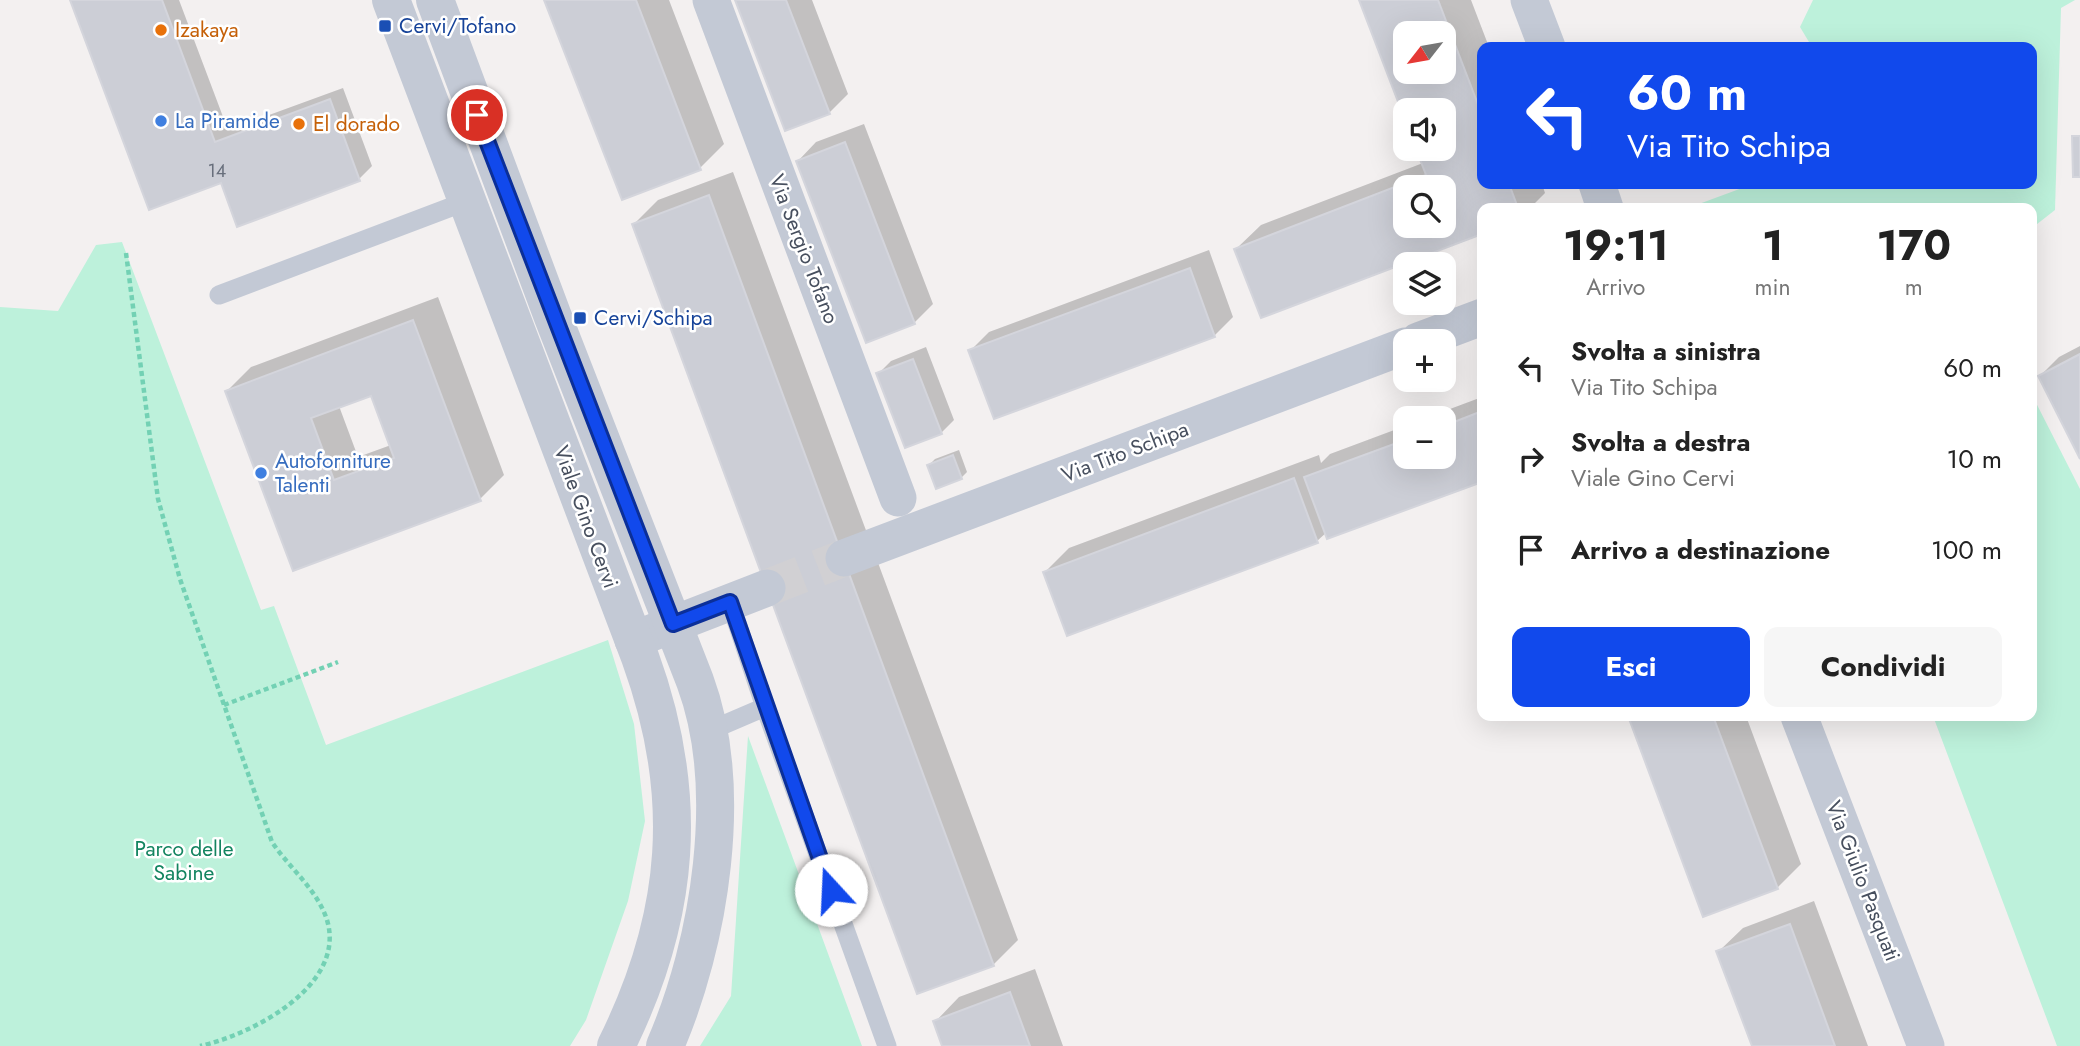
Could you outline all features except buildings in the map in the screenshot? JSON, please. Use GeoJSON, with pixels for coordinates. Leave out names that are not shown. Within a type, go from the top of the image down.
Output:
{"type":"FeatureCollection","features":[{"type":"Feature","properties":{"kind":"street","name":"Viale Gino Cervi"},"geometry":{"type":"LineString","coordinates":[[391,0],[633,639],[662,728],[670,769],[674,839],[670,873],[645,974],[616,1046]]}},
{"type":"Feature","properties":{"kind":"street","name":"Viale Gino Cervi"},"geometry":{"type":"LineString","coordinates":[[435,0],[553,317],[701,696],[709,730],[713,825],[706,897],[695,956],[665,1046]]}},
{"type":"Feature","properties":{"kind":"street","name":"Via Sergio Tofano"},"geometry":{"type":"LineString","coordinates":[[711,0],[898,498]]}},
{"type":"Feature","properties":{"kind":"street"},"geometry":{"type":"LineString","coordinates":[[1529,0],[1545,42]]}},
{"type":"Feature","properties":{"kind":"street"},"geometry":{"type":"LineString","coordinates":[[1450,329],[1477,319]]}},
{"type":"Feature","properties":{"kind":"street","name":"Via Tito Schipa"},"geometry":{"type":"LineString","coordinates":[[844,558],[1393,351]]}},
{"type":"Feature","properties":{"kind":"street"},"geometry":{"type":"LineString","coordinates":[[633,639],[767,588]]}},
{"type":"Feature","properties":{"kind":"street","name":"Via Giulio Pasquati"},"geometry":{"type":"LineString","coordinates":[[1801,721],[1926,1046]]}},
{"type":"Feature","properties":{"kind":"lane"},"geometry":{"type":"LineString","coordinates":[[219,295],[467,201]]}},
{"type":"Feature","properties":{"kind":"lane"},"geometry":{"type":"LineString","coordinates":[[730,602],[887,1046]]}},
{"type":"Feature","properties":{"kind":"lane"},"geometry":{"type":"LineString","coordinates":[[709,730],[765,707]]}},
{"type":"Feature","properties":{"kind":"path"},"geometry":{"type":"LineString","coordinates":[[126,253],[158,499],[180,579],[272,842],[287,865],[316,894],[328,922],[329,946],[316,976],[297,1001],[231,1037],[200,1046]]}},
{"type":"Feature","properties":{"kind":"path"},"geometry":{"type":"LineString","coordinates":[[224,705],[338,662]]}},
{"type":"Feature","properties":{"kind":"green space"},"geometry":{"type":"Polygon","coordinates":[[[1813,0],[2075,0],[2061,8],[2055,210],[2037,224],[2037,203],[1702,203],[1739,189],[2037,189],[2037,42],[1809,42],[1800,27],[1813,0]]]}},
{"type":"Feature","properties":{"kind":"green space","name":"Parco delle Sabine"},"geometry":{"type":"Polygon","coordinates":[[[122,242],[261,610],[274,606],[326,745],[608,640],[634,724],[645,821],[628,901],[586,1020],[570,1046],[0,1046],[0,307],[58,311],[96,245],[122,242]]]}},
{"type":"Feature","properties":{"kind":"green space"},"geometry":{"type":"Polygon","coordinates":[[[2037,405],[2080,489],[2080,1046],[2057,1046],[1935,721],[2037,721],[2037,405]]]}},
{"type":"Feature","properties":{"kind":"green space"},"geometry":{"type":"Polygon","coordinates":[[[748,736],[862,1046],[700,1046],[731,996],[748,736]]]}},
{"type":"Feature","properties":{"kind":"tunnel"},"geometry":{"type":"LineString","coordinates":[[767,588],[844,558]]}},
{"type":"Feature","properties":{"kind":"place","name":"Cervi/Tofano"},"geometry":{"type":"Point","coordinates":[385,26]}},
{"type":"Feature","properties":{"kind":"place","name":"Izakaya"},"geometry":{"type":"Point","coordinates":[161,30]}},
{"type":"Feature","properties":{"kind":"place","name":"La Piramide"},"geometry":{"type":"Point","coordinates":[161,121]}},
{"type":"Feature","properties":{"kind":"place","name":"El dorado"},"geometry":{"type":"Point","coordinates":[299,124]}},
{"type":"Feature","properties":{"kind":"place","name":"Cervi/Schipa"},"geometry":{"type":"Point","coordinates":[580,318]}},
{"type":"Feature","properties":{"kind":"place","name":"Autoforniture Talenti"},"geometry":{"type":"Point","coordinates":[261,473]}},
{"type":"Feature","properties":{"kind":"route"},"geometry":{"type":"LineString","coordinates":[[477,115],[673,624],[730,602],[831,890]]}}]}
